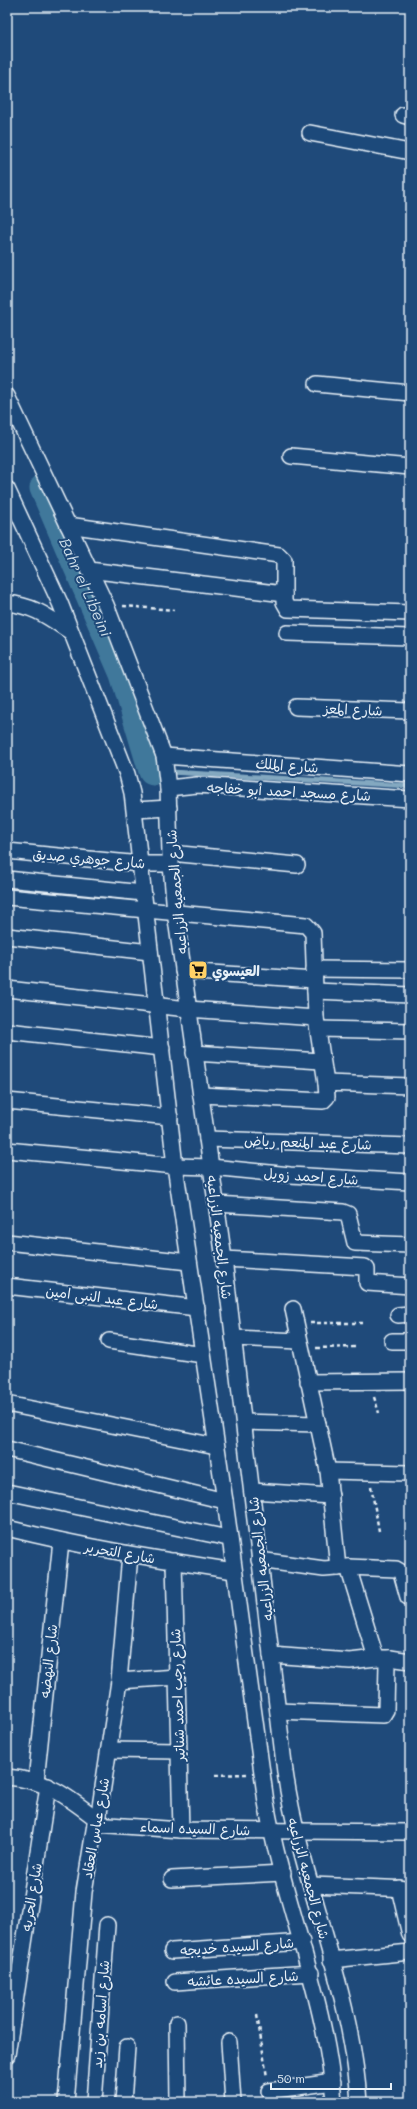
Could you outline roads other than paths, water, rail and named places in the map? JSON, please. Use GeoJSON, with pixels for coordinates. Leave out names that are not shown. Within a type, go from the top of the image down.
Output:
{"type":"FeatureCollection","features":[{"type":"Feature","properties":{"kind":"street"},"geometry":{"type":"LineString","coordinates":[[310,133],[410,152]]}},
{"type":"Feature","properties":{"kind":"street"},"geometry":{"type":"LineString","coordinates":[[318,384],[410,393]]}},
{"type":"Feature","properties":{"kind":"street","name":"شارع الجمعيه الزراعيه"},"geometry":{"type":"LineString","coordinates":[[7,396],[106,605],[164,756],[168,788],[175,912],[224,1259],[286,1779],[295,1832],[312,1885],[352,2048],[359,2102]]}},
{"type":"Feature","properties":{"kind":"street"},"geometry":{"type":"LineString","coordinates":[[291,456],[410,467]]}},
{"type":"Feature","properties":{"kind":"street","name":"شارع الجمعيه الزراعيه"},"geometry":{"type":"LineString","coordinates":[[7,489],[71,632],[128,774],[135,810],[143,894],[175,1166],[225,1501],[228,1538],[234,1571],[270,1830],[311,1973],[333,2082],[334,2102]]}},
{"type":"Feature","properties":{"kind":"street"},"geometry":{"type":"LineString","coordinates":[[68,525],[283,557],[284,602],[288,609],[410,613]]}},
{"type":"Feature","properties":{"kind":"street"},"geometry":{"type":"LineString","coordinates":[[89,570],[284,594]]}},
{"type":"Feature","properties":{"kind":"street"},"geometry":{"type":"LineString","coordinates":[[7,602],[23,604],[35,609],[71,632]]}},
{"type":"Feature","properties":{"kind":"street"},"geometry":{"type":"LineString","coordinates":[[287,633],[410,637]]}},
{"type":"Feature","properties":{"kind":"street","name":"شارع المعز"},"geometry":{"type":"LineString","coordinates":[[296,707],[410,711]]}},
{"type":"Feature","properties":{"kind":"street","name":"شارع الملك"},"geometry":{"type":"LineString","coordinates":[[164,756],[410,774]]}},
{"type":"Feature","properties":{"kind":"street","name":"شارع مسجد احمد أبو خفاجه"},"geometry":{"type":"LineString","coordinates":[[168,788],[197,785],[410,799]]}},
{"type":"Feature","properties":{"kind":"street"},"geometry":{"type":"LineString","coordinates":[[135,810],[169,808]]}},
{"type":"Feature","properties":{"kind":"street","name":"شارع جوهري صديق"},"geometry":{"type":"LineString","coordinates":[[7,851],[140,864],[171,858],[297,865]]}},
{"type":"Feature","properties":{"kind":"street"},"geometry":{"type":"LineString","coordinates":[[7,879],[143,894]]}},
{"type":"Feature","properties":{"kind":"street"},"geometry":{"type":"LineString","coordinates":[[7,897],[306,925],[313,933],[314,980],[327,1097],[323,1101],[261,1096],[201,1095]]}},
{"type":"Feature","properties":{"kind":"street"},"geometry":{"type":"LineString","coordinates":[[7,936],[150,952]]}},
{"type":"Feature","properties":{"kind":"street"},"geometry":{"type":"LineString","coordinates":[[314,980],[410,970]]}},
{"type":"Feature","properties":{"kind":"street"},"geometry":{"type":"LineString","coordinates":[[183,971],[314,980],[410,995]]}},
{"type":"Feature","properties":{"kind":"street"},"geometry":{"type":"LineString","coordinates":[[7,989],[318,1024],[410,1031]]}},
{"type":"Feature","properties":{"kind":"street"},"geometry":{"type":"LineString","coordinates":[[7,1031],[162,1048]]}},
{"type":"Feature","properties":{"kind":"street"},"geometry":{"type":"LineString","coordinates":[[194,1053],[322,1061]]}},
{"type":"Feature","properties":{"kind":"street"},"geometry":{"type":"LineString","coordinates":[[326,1083],[410,1086]]}},
{"type":"Feature","properties":{"kind":"street"},"geometry":{"type":"LineString","coordinates":[[7,1101],[170,1117]]}},
{"type":"Feature","properties":{"kind":"street","name":"شارع عبد المنعم رياض"},"geometry":{"type":"LineString","coordinates":[[207,1139],[410,1146]]}},
{"type":"Feature","properties":{"kind":"street","name":"شارع احمد زويل"},"geometry":{"type":"LineString","coordinates":[[7,1150],[175,1166],[211,1167],[290,1175],[410,1182]]}},
{"type":"Feature","properties":{"kind":"street"},"geometry":{"type":"LineString","coordinates":[[216,1204],[343,1212],[348,1214],[355,1243],[410,1245]]}},
{"type":"Feature","properties":{"kind":"street"},"geometry":{"type":"LineString","coordinates":[[7,1242],[189,1262]]}},
{"type":"Feature","properties":{"kind":"street"},"geometry":{"type":"LineString","coordinates":[[224,1259],[365,1267],[367,1269],[367,1281],[369,1283],[410,1286]]}},
{"type":"Feature","properties":{"kind":"street","name":"شارع عبد النبى امين"},"geometry":{"type":"LineString","coordinates":[[7,1286],[197,1308]]}},
{"type":"Feature","properties":{"kind":"street"},"geometry":{"type":"LineString","coordinates":[[278,1711],[383,1715],[386,1710],[387,1664],[343,1568],[328,1471],[294,1316]]}},
{"type":"Feature","properties":{"kind":"street"},"geometry":{"type":"LineString","coordinates":[[233,1338],[300,1344]]}},
{"type":"Feature","properties":{"kind":"street"},"geometry":{"type":"LineString","coordinates":[[109,1341],[203,1355]]}},
{"type":"Feature","properties":{"kind":"street"},"geometry":{"type":"LineString","coordinates":[[392,1341],[410,1341]]}},
{"type":"Feature","properties":{"kind":"street"},"geometry":{"type":"LineString","coordinates":[[308,1382],[410,1381]]}},
{"type":"Feature","properties":{"kind":"street"},"geometry":{"type":"LineString","coordinates":[[7,1404],[216,1446]]}},
{"type":"Feature","properties":{"kind":"street"},"geometry":{"type":"LineString","coordinates":[[244,1422],[318,1424]]}},
{"type":"Feature","properties":{"kind":"street"},"geometry":{"type":"LineString","coordinates":[[7,1449],[225,1501]]}},
{"type":"Feature","properties":{"kind":"street"},"geometry":{"type":"LineString","coordinates":[[328,1471],[408,1473]]}},
{"type":"Feature","properties":{"kind":"street"},"geometry":{"type":"LineString","coordinates":[[252,1491],[331,1496]]}},
{"type":"Feature","properties":{"kind":"street"},"geometry":{"type":"LineString","coordinates":[[7,1492],[228,1538]]}},
{"type":"Feature","properties":{"kind":"street","name":"شارع التحرير"},"geometry":{"type":"LineString","coordinates":[[7,1528],[60,1541],[130,1555],[234,1571]]}},
{"type":"Feature","properties":{"kind":"street","name":"شارع النهضه"},"geometry":{"type":"LineString","coordinates":[[42,1783],[60,1541]]}},
{"type":"Feature","properties":{"kind":"street","name":"شارع عباس العقاد"},"geometry":{"type":"LineString","coordinates":[[66,2102],[84,1892],[109,1750],[119,1681],[130,1555]]}},
{"type":"Feature","properties":{"kind":"street"},"geometry":{"type":"LineString","coordinates":[[259,1560],[324,1569],[343,1568],[399,1570],[401,1572],[408,1597]]}},
{"type":"Feature","properties":{"kind":"street","name":"شارع رجب احمد شناتير"},"geometry":{"type":"LineString","coordinates":[[174,1561],[179,1700],[181,1830]]}},
{"type":"Feature","properties":{"kind":"street"},"geometry":{"type":"LineString","coordinates":[[271,1655],[350,1661],[383,1658],[410,1661]]}},
{"type":"Feature","properties":{"kind":"street"},"geometry":{"type":"LineString","coordinates":[[119,1681],[177,1677]]}},
{"type":"Feature","properties":{"kind":"street"},"geometry":{"type":"LineString","coordinates":[[109,1750],[179,1751]]}},
{"type":"Feature","properties":{"kind":"street"},"geometry":{"type":"LineString","coordinates":[[7,1777],[42,1783],[61,1792],[96,1822]]}},
{"type":"Feature","properties":{"kind":"street","name":"شارع الحريه"},"geometry":{"type":"LineString","coordinates":[[7,2055],[42,1783]]}},
{"type":"Feature","properties":{"kind":"street","name":"شارع السيده اسماء"},"geometry":{"type":"LineString","coordinates":[[96,1822],[181,1830],[410,1832]]}},
{"type":"Feature","properties":{"kind":"street"},"geometry":{"type":"LineString","coordinates":[[172,1879],[283,1873]]}},
{"type":"Feature","properties":{"kind":"street"},"geometry":{"type":"LineString","coordinates":[[312,1885],[404,1888],[410,1935]]}},
{"type":"Feature","properties":{"kind":"street","name":"شارع اسامه بن زيد"},"geometry":{"type":"LineString","coordinates":[[94,2102],[107,1925]]}},
{"type":"Feature","properties":{"kind":"street","name":"شارع السيده خديجه"},"geometry":{"type":"LineString","coordinates":[[172,1951],[302,1942]]}},
{"type":"Feature","properties":{"kind":"street"},"geometry":{"type":"LineString","coordinates":[[330,1960],[410,1952]]}},
{"type":"Feature","properties":{"kind":"street","name":"شارع السيده عائشه"},"geometry":{"type":"LineString","coordinates":[[175,1982],[311,1973]]}},
{"type":"Feature","properties":{"kind":"street"},"geometry":{"type":"LineString","coordinates":[[177,2023],[178,2102]]}},
{"type":"Feature","properties":{"kind":"street"},"geometry":{"type":"LineString","coordinates":[[229,2042],[233,2102]]}},
{"type":"Feature","properties":{"kind":"street"},"geometry":{"type":"LineString","coordinates":[[123,2102],[127,2047]]}},
{"type":"Feature","properties":{"kind":"street"},"geometry":{"type":"LineString","coordinates":[[270,2091],[333,2082]]}},
{"type":"Feature","properties":{"kind":"waterway","name":"Bahr el Libeini"},"geometry":{"type":"LineString","coordinates":[[44,488],[124,674],[153,771]]}},
{"type":"Feature","properties":{"kind":"waterway"},"geometry":{"type":"LineString","coordinates":[[153,771],[410,786]]}},
{"type":"Feature","properties":{"kind":"place","name":"العيسوي"},"geometry":{"type":"Point","coordinates":[198,970]}}]}
